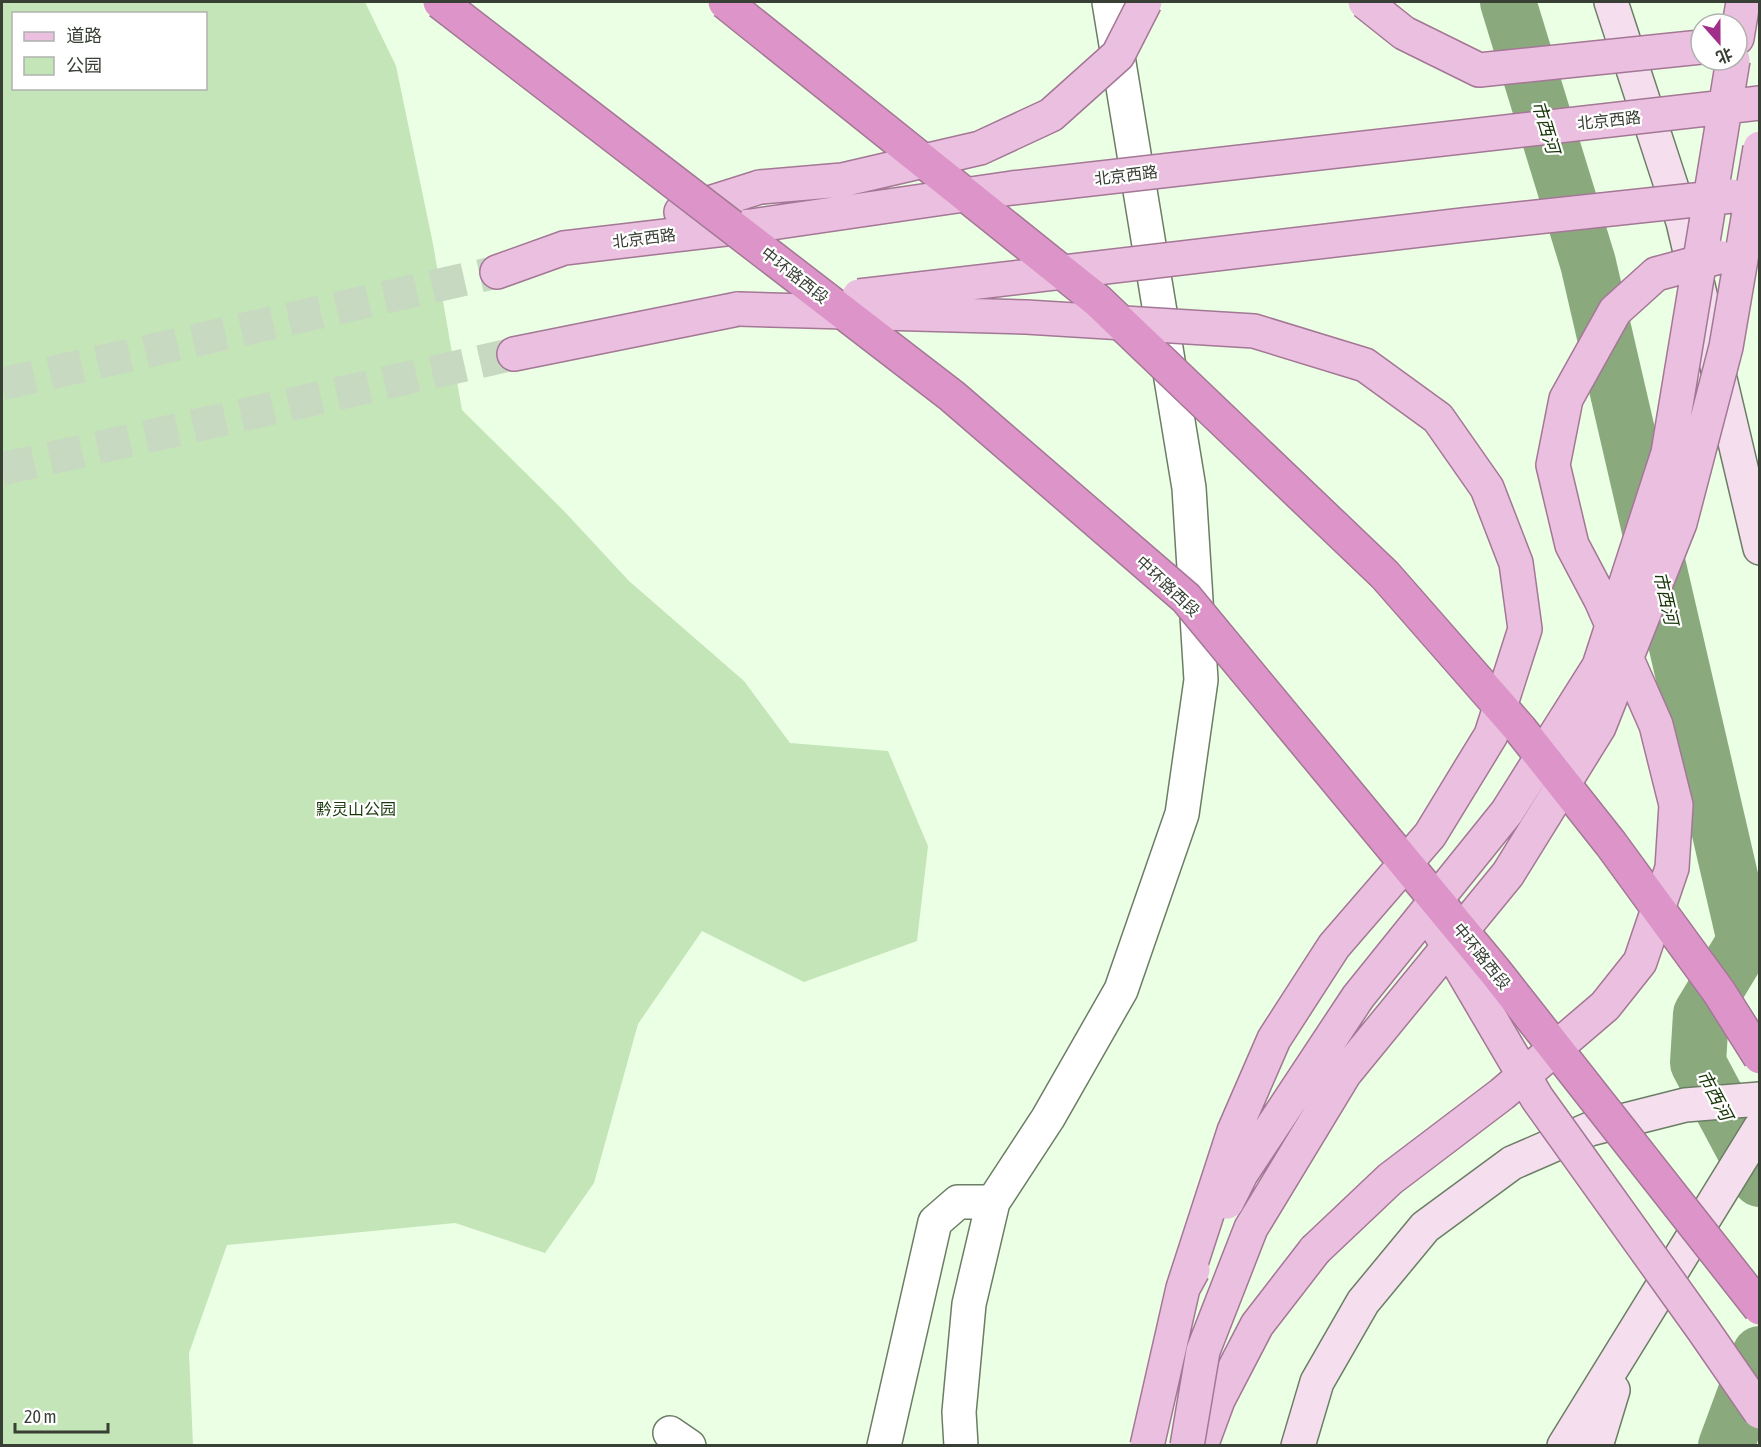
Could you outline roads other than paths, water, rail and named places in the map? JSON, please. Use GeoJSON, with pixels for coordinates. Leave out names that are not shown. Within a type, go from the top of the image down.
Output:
{"type":"FeatureCollection","features":[{"type":"Feature","properties":{"kind":"highway","name":"中环路西段"},"geometry":{"type":"LineString","coordinates":[[440,2],[952,396],[1186,598],[1494,970],[1760,1308]]}},
{"type":"Feature","properties":{"kind":"highway"},"geometry":{"type":"LineString","coordinates":[[725,2],[1097,300],[1385,575],[1520,729],[1611,844],[1719,992],[1760,1057]]}},
{"type":"Feature","properties":{"kind":"main road"},"geometry":{"type":"LineString","coordinates":[[564,248],[760,187],[842,180],[980,148],[1051,115],[1118,55],[1144,2]]}},
{"type":"Feature","properties":{"kind":"main road"},"geometry":{"type":"LineString","coordinates":[[1365,2],[1404,33],[1479,70],[1689,48]]}},
{"type":"Feature","properties":{"kind":"main road"},"geometry":{"type":"LineString","coordinates":[[1183,1288],[1241,1174],[1358,997],[1507,812],[1599,666],[1668,453],[1731,72]]}},
{"type":"Feature","properties":{"kind":"main road","name":"北京西路"},"geometry":{"type":"LineString","coordinates":[[497,272],[564,248],[751,226],[1023,187],[1760,103]]}},
{"type":"Feature","properties":{"kind":"main road"},"geometry":{"type":"LineString","coordinates":[[1187,1446],[1203,1351],[1251,1228],[1345,1073],[1508,874],[1599,727],[1680,523],[1726,347],[1760,148]]}},
{"type":"Feature","properties":{"kind":"main road"},"geometry":{"type":"LineString","coordinates":[[514,354],[738,309],[1760,193]]}},
{"type":"Feature","properties":{"kind":"main road"},"geometry":{"type":"LineString","coordinates":[[1200,1446],[1218,1400],[1257,1325],[1316,1250],[1389,1179],[1502,1094],[1605,1005],[1640,962],[1672,868],[1676,805],[1656,725],[1600,600],[1572,545],[1553,465],[1566,399],[1615,311],[1656,274],[1714,257],[1760,250]]}},
{"type":"Feature","properties":{"kind":"main road"},"geometry":{"type":"LineString","coordinates":[[738,309],[1026,317],[1254,331],[1365,365],[1438,418],[1488,488],[1516,563],[1525,629],[1491,735],[1430,835],[1334,946],[1274,1039],[1234,1131],[1183,1288],[1147,1446]]}},
{"type":"Feature","properties":{"kind":"main road"},"geometry":{"type":"LineString","coordinates":[[1384,837],[1537,1098],[1704,1330],[1760,1412]]}},
{"type":"Feature","properties":{"kind":"main road"},"geometry":{"type":"LineString","coordinates":[[1719,992],[1760,1040]]}},
{"type":"Feature","properties":{"kind":"street"},"geometry":{"type":"LineString","coordinates":[[961,1446],[959,1412],[969,1304],[993,1202],[1048,1118],[1121,990],[1182,814],[1201,680],[1189,488],[1109,2]]}},
{"type":"Feature","properties":{"kind":"street"},"geometry":{"type":"LineString","coordinates":[[1611,2],[1683,222],[1760,548]]}},
{"type":"Feature","properties":{"kind":"street"},"geometry":{"type":"LineString","coordinates":[[1298,1446],[1317,1382],[1357,1312],[1425,1227],[1512,1163],[1590,1129],[1685,1105],[1760,1099]]}},
{"type":"Feature","properties":{"kind":"street"},"geometry":{"type":"LineString","coordinates":[[1564,1446],[1760,1128]]}},
{"type":"Feature","properties":{"kind":"street"},"geometry":{"type":"LineString","coordinates":[[884,1446],[936,1222],[958,1202],[993,1202]]}},
{"type":"Feature","properties":{"kind":"street"},"geometry":{"type":"LineString","coordinates":[[1596,1446],[1631,1336]]}},
{"type":"Feature","properties":{"kind":"waterway","name":"市西河"},"geometry":{"type":"LineString","coordinates":[[1508,2],[1588,263],[1745,941],[1701,1014],[1698,1063],[1760,1179]]}},
{"type":"Feature","properties":{"kind":"waterway","name":"市西河"},"geometry":{"type":"LineString","coordinates":[[1726,1446],[1760,1354]]}},
{"type":"Feature","properties":{"kind":"tunnel"},"geometry":{"type":"LineString","coordinates":[[2,384],[497,272]]}},
{"type":"Feature","properties":{"kind":"tunnel"},"geometry":{"type":"LineString","coordinates":[[2,469],[514,354]]}},
{"type":"Feature","properties":{"kind":"park label","name":"黔灵山公园"},"geometry":{"type":"Point","coordinates":[356,809]}}]}
